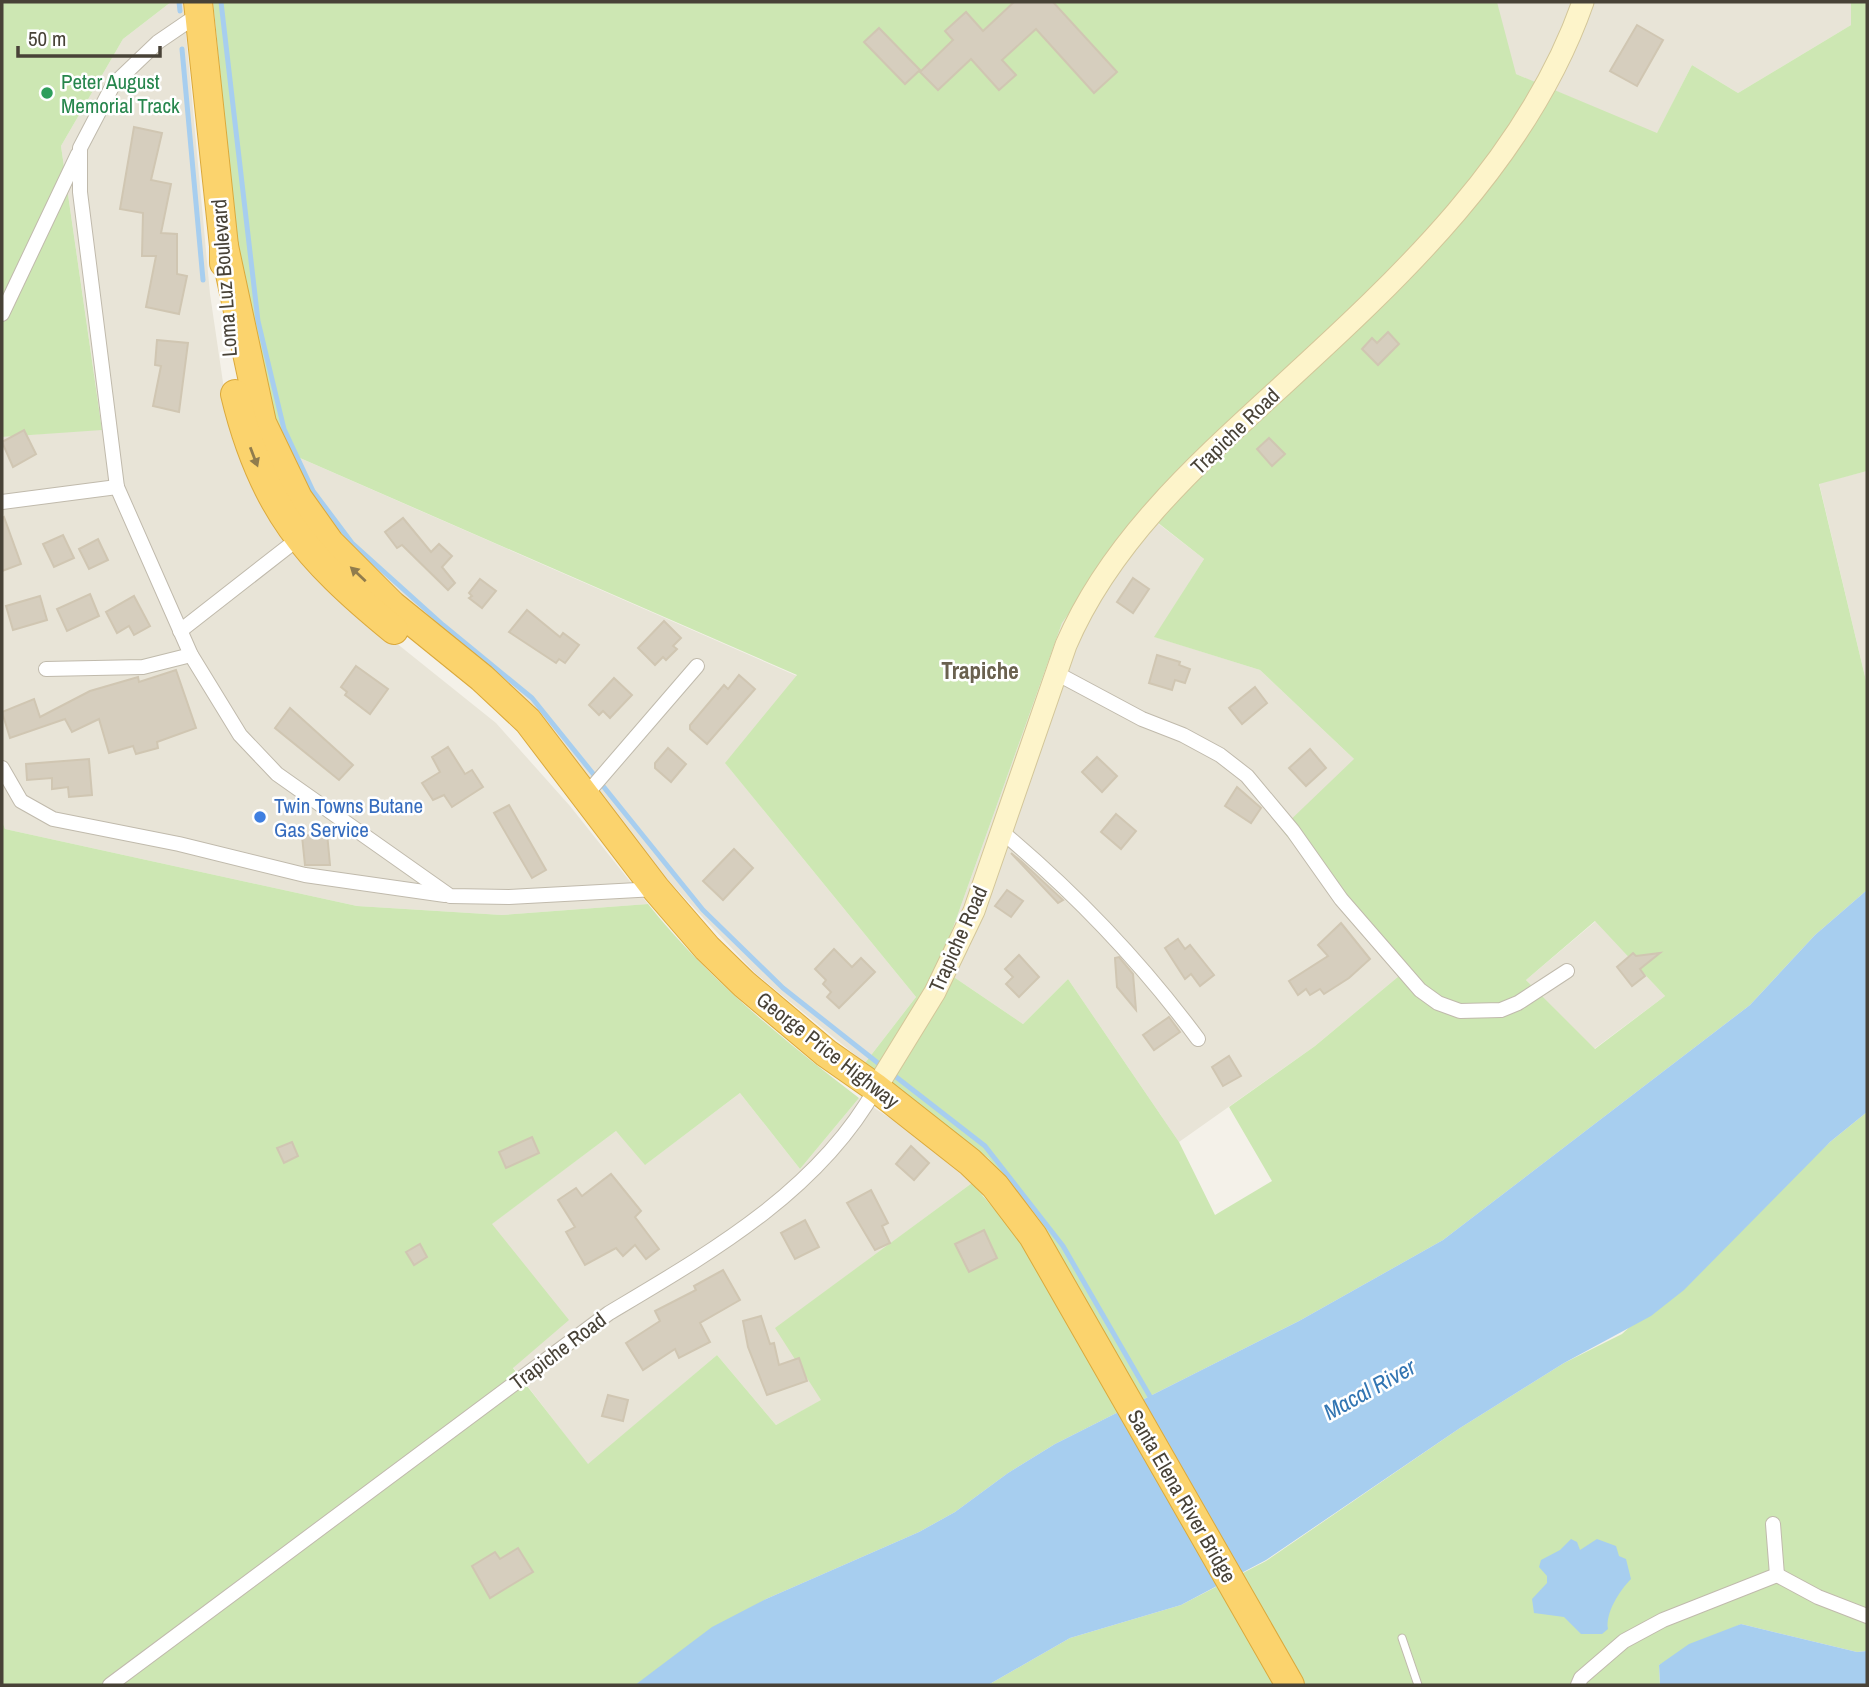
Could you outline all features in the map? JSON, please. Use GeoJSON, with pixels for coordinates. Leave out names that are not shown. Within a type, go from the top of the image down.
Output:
{"type":"FeatureCollection","features":[{"type":"Feature","properties":{"kind":"highway","name":"Loma Luz Boulevard"},"geometry":{"type":"LineString","coordinates":[[198,8],[225,246],[222,293],[231,374],[256,464],[307,532],[338,584],[498,715],[582,795]]}},
{"type":"Feature","properties":{"kind":"highway","name":"George Price Highway"},"geometry":{"type":"LineString","coordinates":[[582,795],[656,889],[744,984],[826,1053],[945,1140],[995,1186],[1033,1236],[1074,1307]]}},
{"type":"Feature","properties":{"kind":"highway","name":"Santa Elena River Bridge"},"geometry":{"type":"LineString","coordinates":[[1074,1307],[1290,1685]]}},
{"type":"Feature","properties":{"kind":"street","name":"Trapiche Road"},"geometry":{"type":"LineString","coordinates":[[110,1685],[609,1313],[689,1265],[769,1209],[840,1142],[876,1088],[954,954],[974,911],[1056,673],[1077,621],[1136,530],[1235,429],[1392,281],[1495,164],[1548,80],[1583,2]]}},
{"type":"Feature","properties":{"kind":"street"},"geometry":{"type":"LineString","coordinates":[[2,314],[80,148],[113,85],[198,8]]}},
{"type":"Feature","properties":{"kind":"street"},"geometry":{"type":"LineString","coordinates":[[80,148],[80,192],[117,487],[191,655],[240,735],[277,774],[450,896]]}},
{"type":"Feature","properties":{"kind":"street"},"geometry":{"type":"LineString","coordinates":[[2,502],[117,487]]}},
{"type":"Feature","properties":{"kind":"street"},"geometry":{"type":"LineString","coordinates":[[180,631],[307,532]]}},
{"type":"Feature","properties":{"kind":"street"},"geometry":{"type":"LineString","coordinates":[[46,668],[143,667],[191,655]]}},
{"type":"Feature","properties":{"kind":"street"},"geometry":{"type":"LineString","coordinates":[[582,795],[697,666]]}},
{"type":"Feature","properties":{"kind":"street"},"geometry":{"type":"LineString","coordinates":[[1056,673],[1142,719],[1184,735],[1220,755],[1247,776],[1293,831],[1341,899],[1420,990],[1438,1003],[1470,1012],[1501,1010],[1518,1003],[1567,971]]}},
{"type":"Feature","properties":{"kind":"street"},"geometry":{"type":"LineString","coordinates":[[2,768],[21,802],[53,819],[179,844],[305,875],[450,896],[509,897],[656,889]]}},
{"type":"Feature","properties":{"kind":"street"},"geometry":{"type":"LineString","coordinates":[[1001,831],[1083,904],[1155,981],[1198,1039]]}},
{"type":"Feature","properties":{"kind":"street"},"geometry":{"type":"LineString","coordinates":[[1773,1524],[1777,1575]]}},
{"type":"Feature","properties":{"kind":"street"},"geometry":{"type":"LineString","coordinates":[[1578,1685],[1581,1678],[1624,1641],[1663,1620],[1777,1575],[1818,1597],[1867,1616]]}},
{"type":"Feature","properties":{"kind":"lane"},"geometry":{"type":"LineString","coordinates":[[1402,1638],[1418,1685]]}},
{"type":"Feature","properties":{"kind":"shaded area"},"geometry":{"type":"Polygon","coordinates":[[[171,2],[183,2],[210,294],[225,396],[355,610],[496,723],[570,806],[648,904],[502,915],[357,906],[5,829],[2,821],[2,437],[102,429],[61,146],[123,39],[171,2]]]}},
{"type":"Feature","properties":{"kind":"shaded area"},"geometry":{"type":"Polygon","coordinates":[[[1494,2],[1851,2],[1851,25],[1738,93],[1692,65],[1657,134],[1511,72],[1494,2]]]}},
{"type":"Feature","properties":{"kind":"shaded area"},"geometry":{"type":"Polygon","coordinates":[[[284,451],[797,676],[726,764],[916,997],[865,1063],[755,973],[667,879],[568,752],[340,542],[284,451]]]}},
{"type":"Feature","properties":{"kind":"shaded area"},"geometry":{"type":"Polygon","coordinates":[[[1867,471],[1867,685],[1819,483],[1867,471]]]}},
{"type":"Feature","properties":{"kind":"shaded area"},"geometry":{"type":"Polygon","coordinates":[[[1142,511],[1204,559],[1155,637],[1260,670],[1355,760],[1399,976],[1315,1046],[1179,1142],[1068,979],[1023,1024],[939,967],[1062,623],[1142,511]]]}},
{"type":"Feature","properties":{"kind":"shaded area"},"geometry":{"type":"Polygon","coordinates":[[[1596,921],[1665,996],[1594,1049],[1526,980],[1596,921]]]}},
{"type":"Feature","properties":{"kind":"shaded area"},"geometry":{"type":"Polygon","coordinates":[[[740,1093],[800,1169],[859,1098],[899,1124],[972,1183],[776,1328],[822,1400],[776,1425],[717,1355],[588,1465],[513,1367],[568,1320],[490,1225],[616,1131],[646,1164],[740,1093]]]}},
{"type":"Feature","properties":{"kind":"green space"},"geometry":{"type":"Polygon","coordinates":[[[2,2],[171,2],[123,39],[61,146],[102,430],[2,437],[2,2]]]}},
{"type":"Feature","properties":{"kind":"green space"},"geometry":{"type":"Polygon","coordinates":[[[213,2],[1497,2],[1516,74],[1657,133],[1692,65],[1738,93],[1851,25],[1851,2],[1867,2],[1867,471],[1819,484],[1867,685],[1867,890],[1815,935],[1750,1005],[1443,1240],[1299,1321],[1055,1444],[1008,1473],[955,1512],[919,1532],[766,1599],[635,1685],[2,1685],[2,821],[5,829],[357,906],[502,915],[648,904],[721,983],[802,1054],[859,1098],[800,1169],[740,1093],[645,1165],[616,1131],[492,1224],[569,1320],[513,1368],[588,1464],[717,1355],[776,1425],[821,1400],[775,1328],[972,1183],[1023,1243],[1062,1310],[1085,1297],[1035,1212],[988,1158],[865,1063],[916,997],[725,763],[797,675],[284,451],[254,344],[244,287],[213,2]],[[1143,511],[1062,623],[939,967],[1023,1024],[1068,979],[1179,1142],[1215,1215],[1272,1181],[1229,1107],[1315,1046],[1399,976],[1281,829],[1354,759],[1260,670],[1154,637],[1204,559],[1143,511]],[[1595,921],[1526,980],[1595,1049],[1665,996],[1595,921]]]}},
{"type":"Feature","properties":{"kind":"green space"},"geometry":{"type":"Polygon","coordinates":[[[1867,1112],[1867,1651],[1857,1652],[1741,1624],[1659,1665],[1660,1685],[988,1685],[1070,1638],[1181,1605],[1266,1561],[1460,1428],[1564,1363],[1622,1334],[1830,1142],[1867,1112]]]}},
{"type":"Feature","properties":{"kind":"water","name":"Macal River"},"geometry":{"type":"Polygon","coordinates":[[[1867,890],[1867,1112],[1830,1142],[1684,1290],[1651,1316],[1564,1363],[1460,1428],[1266,1560],[1181,1605],[1070,1638],[988,1685],[635,1685],[712,1627],[766,1599],[919,1532],[955,1512],[1008,1473],[1055,1444],[1299,1321],[1443,1240],[1750,1005],[1815,935],[1867,890]]]}},
{"type":"Feature","properties":{"kind":"water"},"geometry":{"type":"Polygon","coordinates":[[[1571,1539],[1577,1542],[1580,1550],[1597,1539],[1616,1546],[1619,1556],[1626,1559],[1631,1579],[1614,1602],[1608,1629],[1602,1634],[1581,1634],[1564,1617],[1534,1613],[1532,1599],[1547,1583],[1547,1576],[1539,1567],[1541,1560],[1560,1550],[1571,1539]]]}},
{"type":"Feature","properties":{"kind":"water"},"geometry":{"type":"Polygon","coordinates":[[[1741,1624],[1857,1652],[1867,1651],[1867,1685],[1660,1685],[1659,1665],[1689,1644],[1741,1624]]]}},
{"type":"Feature","properties":{"kind":"building"},"geometry":{"type":"Polygon","coordinates":[[[1014,2],[1053,2],[1117,72],[1094,93],[1036,29],[1002,60],[1016,75],[999,90],[971,59],[938,90],[920,72],[953,40],[945,31],[966,12],[983,31],[1014,2]]]}},
{"type":"Feature","properties":{"kind":"building"},"geometry":{"type":"Polygon","coordinates":[[[1637,25],[1663,40],[1637,86],[1610,71],[1637,25]]]}},
{"type":"Feature","properties":{"kind":"building"},"geometry":{"type":"Polygon","coordinates":[[[879,28],[920,70],[905,84],[864,42],[879,28]]]}},
{"type":"Feature","properties":{"kind":"building"},"geometry":{"type":"Polygon","coordinates":[[[134,127],[162,133],[151,180],[171,184],[161,233],[177,234],[177,274],[187,276],[179,314],[146,307],[156,256],[142,256],[143,213],[120,209],[134,127]]]}},
{"type":"Feature","properties":{"kind":"building"},"geometry":{"type":"Polygon","coordinates":[[[1388,332],[1399,344],[1378,365],[1362,349],[1372,338],[1377,343],[1388,332]]]}},
{"type":"Feature","properties":{"kind":"building"},"geometry":{"type":"Polygon","coordinates":[[[157,340],[188,343],[179,412],[153,406],[161,366],[155,365],[157,340]]]}},
{"type":"Feature","properties":{"kind":"building"},"geometry":{"type":"Polygon","coordinates":[[[24,430],[36,454],[13,467],[2,442],[24,430]]]}},
{"type":"Feature","properties":{"kind":"building"},"geometry":{"type":"Polygon","coordinates":[[[1269,438],[1285,454],[1272,466],[1257,449],[1269,438]]]}},
{"type":"Feature","properties":{"kind":"building"},"geometry":{"type":"Polygon","coordinates":[[[4,517],[21,564],[2,571],[2,518],[4,517]]]}},
{"type":"Feature","properties":{"kind":"building"},"geometry":{"type":"Polygon","coordinates":[[[403,518],[431,552],[439,544],[452,556],[442,567],[455,583],[448,590],[402,545],[397,548],[385,532],[403,518]]]}},
{"type":"Feature","properties":{"kind":"building"},"geometry":{"type":"Polygon","coordinates":[[[63,535],[74,558],[54,567],[43,544],[63,535]]]}},
{"type":"Feature","properties":{"kind":"building"},"geometry":{"type":"Polygon","coordinates":[[[98,539],[108,560],[89,569],[79,549],[98,539]]]}},
{"type":"Feature","properties":{"kind":"building"},"geometry":{"type":"Polygon","coordinates":[[[1133,578],[1149,589],[1133,613],[1117,602],[1133,578]]]}},
{"type":"Feature","properties":{"kind":"building"},"geometry":{"type":"Polygon","coordinates":[[[480,579],[496,591],[482,608],[469,598],[472,596],[469,593],[480,579]]]}},
{"type":"Feature","properties":{"kind":"building"},"geometry":{"type":"Polygon","coordinates":[[[90,594],[99,616],[67,631],[57,609],[90,594]]]}},
{"type":"Feature","properties":{"kind":"building"},"geometry":{"type":"Polygon","coordinates":[[[40,596],[47,620],[13,630],[6,606],[40,596]]]}},
{"type":"Feature","properties":{"kind":"building"},"geometry":{"type":"Polygon","coordinates":[[[134,596],[150,626],[134,635],[129,626],[117,633],[106,612],[134,596]]]}},
{"type":"Feature","properties":{"kind":"building"},"geometry":{"type":"Polygon","coordinates":[[[527,610],[560,637],[563,633],[579,645],[565,663],[559,659],[556,663],[509,632],[527,610]]]}},
{"type":"Feature","properties":{"kind":"building"},"geometry":{"type":"Polygon","coordinates":[[[664,621],[681,638],[673,646],[677,649],[666,660],[663,657],[655,665],[638,648],[664,621]]]}},
{"type":"Feature","properties":{"kind":"building"},"geometry":{"type":"Polygon","coordinates":[[[1157,655],[1180,662],[1179,665],[1190,669],[1185,683],[1175,680],[1172,690],[1149,683],[1157,655]]]}},
{"type":"Feature","properties":{"kind":"building"},"geometry":{"type":"Polygon","coordinates":[[[356,666],[388,689],[370,714],[345,695],[347,692],[341,687],[356,666]]]}},
{"type":"Feature","properties":{"kind":"building"},"geometry":{"type":"Polygon","coordinates":[[[176,670],[196,728],[157,742],[158,748],[136,754],[133,746],[109,753],[99,719],[72,732],[65,719],[10,738],[2,712],[34,699],[40,717],[90,691],[138,677],[139,682],[176,670]]]}},
{"type":"Feature","properties":{"kind":"building"},"geometry":{"type":"Polygon","coordinates":[[[739,675],[755,689],[707,744],[690,729],[690,725],[724,685],[728,689],[739,675]]]}},
{"type":"Feature","properties":{"kind":"building"},"geometry":{"type":"Polygon","coordinates":[[[614,678],[632,695],[610,718],[603,711],[599,715],[589,705],[614,678]]]}},
{"type":"Feature","properties":{"kind":"building"},"geometry":{"type":"Polygon","coordinates":[[[1255,687],[1267,703],[1242,724],[1229,708],[1255,687]]]}},
{"type":"Feature","properties":{"kind":"building"},"geometry":{"type":"Polygon","coordinates":[[[290,708],[353,765],[339,780],[275,728],[290,708]]]}},
{"type":"Feature","properties":{"kind":"building"},"geometry":{"type":"Polygon","coordinates":[[[448,747],[465,774],[472,770],[483,787],[452,807],[444,795],[433,800],[422,783],[440,772],[432,757],[448,747]]]}},
{"type":"Feature","properties":{"kind":"building"},"geometry":{"type":"Polygon","coordinates":[[[668,748],[686,764],[671,782],[655,768],[655,763],[668,748]]]}},
{"type":"Feature","properties":{"kind":"building"},"geometry":{"type":"Polygon","coordinates":[[[1310,749],[1326,768],[1306,786],[1289,768],[1310,749]]]}},
{"type":"Feature","properties":{"kind":"building"},"geometry":{"type":"Polygon","coordinates":[[[1097,757],[1117,776],[1102,792],[1082,772],[1097,757]]]}},
{"type":"Feature","properties":{"kind":"building"},"geometry":{"type":"Polygon","coordinates":[[[89,759],[92,795],[69,797],[68,787],[52,789],[52,778],[27,780],[26,764],[89,759]]]}},
{"type":"Feature","properties":{"kind":"building"},"geometry":{"type":"Polygon","coordinates":[[[1237,787],[1261,808],[1251,823],[1225,806],[1237,787]]]}},
{"type":"Feature","properties":{"kind":"building"},"geometry":{"type":"Polygon","coordinates":[[[509,805],[546,870],[532,878],[494,813],[509,805]]]}},
{"type":"Feature","properties":{"kind":"building"},"geometry":{"type":"Polygon","coordinates":[[[1116,814],[1136,831],[1121,849],[1101,832],[1116,814]]]}},
{"type":"Feature","properties":{"kind":"building"},"geometry":{"type":"Polygon","coordinates":[[[327,833],[330,865],[305,865],[302,836],[327,833]]]}},
{"type":"Feature","properties":{"kind":"building"},"geometry":{"type":"Polygon","coordinates":[[[734,849],[753,868],[723,900],[703,881],[734,849]]]}},
{"type":"Feature","properties":{"kind":"building"},"geometry":{"type":"Polygon","coordinates":[[[1011,853],[1022,862],[1063,900],[1058,903],[1011,853]]]}},
{"type":"Feature","properties":{"kind":"building"},"geometry":{"type":"Polygon","coordinates":[[[1007,890],[1023,901],[1011,917],[995,906],[1007,890]]]}},
{"type":"Feature","properties":{"kind":"building"},"geometry":{"type":"Polygon","coordinates":[[[1341,923],[1370,959],[1349,978],[1324,994],[1320,989],[1310,995],[1306,989],[1298,995],[1289,981],[1328,956],[1318,945],[1341,923]]]}},
{"type":"Feature","properties":{"kind":"building"},"geometry":{"type":"Polygon","coordinates":[[[1178,939],[1185,949],[1190,945],[1214,975],[1200,986],[1191,974],[1185,979],[1165,948],[1178,939]]]}},
{"type":"Feature","properties":{"kind":"building"},"geometry":{"type":"Polygon","coordinates":[[[834,949],[852,967],[861,958],[875,972],[839,1008],[827,997],[831,992],[823,984],[826,980],[815,969],[834,949]]]}},
{"type":"Feature","properties":{"kind":"building"},"geometry":{"type":"Polygon","coordinates":[[[1633,953],[1636,956],[1660,953],[1640,969],[1645,976],[1632,986],[1617,967],[1633,953]]]}},
{"type":"Feature","properties":{"kind":"building"},"geometry":{"type":"Polygon","coordinates":[[[1019,955],[1039,977],[1019,997],[1006,984],[1013,977],[1005,969],[1019,955]]]}},
{"type":"Feature","properties":{"kind":"building"},"geometry":{"type":"Polygon","coordinates":[[[1119,957],[1133,974],[1136,1010],[1117,987],[1115,958],[1119,957]]]}},
{"type":"Feature","properties":{"kind":"building"},"geometry":{"type":"Polygon","coordinates":[[[1169,1017],[1180,1032],[1154,1050],[1143,1035],[1169,1017]]]}},
{"type":"Feature","properties":{"kind":"building"},"geometry":{"type":"Polygon","coordinates":[[[1229,1056],[1241,1076],[1223,1086],[1212,1067],[1229,1056]]]}},
{"type":"Feature","properties":{"kind":"building"},"geometry":{"type":"Polygon","coordinates":[[[532,1137],[539,1153],[506,1168],[499,1152],[532,1137]]]}},
{"type":"Feature","properties":{"kind":"building"},"geometry":{"type":"Polygon","coordinates":[[[292,1142],[298,1156],[284,1163],[277,1148],[292,1142]]]}},
{"type":"Feature","properties":{"kind":"building"},"geometry":{"type":"Polygon","coordinates":[[[911,1146],[929,1163],[914,1180],[896,1164],[911,1146]]]}},
{"type":"Feature","properties":{"kind":"building"},"geometry":{"type":"Polygon","coordinates":[[[611,1174],[641,1211],[635,1217],[659,1249],[646,1259],[635,1245],[623,1256],[616,1248],[585,1265],[566,1232],[575,1227],[558,1200],[576,1188],[582,1196],[611,1174]]]}},
{"type":"Feature","properties":{"kind":"building"},"geometry":{"type":"Polygon","coordinates":[[[871,1190],[888,1223],[882,1226],[890,1243],[875,1250],[847,1203],[871,1190]]]}},
{"type":"Feature","properties":{"kind":"building"},"geometry":{"type":"Polygon","coordinates":[[[805,1220],[819,1247],[795,1259],[781,1233],[805,1220]]]}},
{"type":"Feature","properties":{"kind":"building"},"geometry":{"type":"Polygon","coordinates":[[[984,1230],[997,1258],[969,1272],[955,1244],[984,1230]]]}},
{"type":"Feature","properties":{"kind":"building"},"geometry":{"type":"Polygon","coordinates":[[[420,1244],[427,1257],[414,1265],[406,1252],[420,1244]]]}},
{"type":"Feature","properties":{"kind":"building"},"geometry":{"type":"Polygon","coordinates":[[[723,1270],[740,1300],[700,1323],[710,1342],[679,1358],[675,1349],[643,1370],[626,1343],[660,1321],[655,1311],[696,1290],[694,1286],[723,1270]]]}},
{"type":"Feature","properties":{"kind":"building"},"geometry":{"type":"Polygon","coordinates":[[[761,1316],[770,1344],[774,1343],[779,1365],[799,1358],[807,1381],[767,1395],[748,1347],[743,1321],[761,1316]]]}},
{"type":"Feature","properties":{"kind":"building"},"geometry":{"type":"Polygon","coordinates":[[[608,1395],[628,1400],[623,1421],[602,1416],[608,1395]]]}},
{"type":"Feature","properties":{"kind":"building"},"geometry":{"type":"Polygon","coordinates":[[[518,1548],[533,1572],[490,1598],[472,1566],[495,1552],[500,1559],[518,1548]]]}},
{"type":"Feature","properties":{"kind":"waterway"},"geometry":{"type":"LineString","coordinates":[[179,2],[180,11]]}},
{"type":"Feature","properties":{"kind":"waterway"},"geometry":{"type":"LineString","coordinates":[[221,2],[258,321],[284,429],[313,491],[352,543],[443,625],[532,698],[703,910],[783,988],[883,1067]]}},
{"type":"Feature","properties":{"kind":"waterway"},"geometry":{"type":"LineString","coordinates":[[182,49],[203,280]]}},
{"type":"Feature","properties":{"kind":"waterway"},"geometry":{"type":"LineString","coordinates":[[891,1073],[985,1146],[1063,1246],[1152,1400]]}},
{"type":"Feature","properties":{"kind":"place","name":"Peter August Memorial Track"},"geometry":{"type":"Point","coordinates":[47,93]}},
{"type":"Feature","properties":{"kind":"place","name":"Twin Towns Butane Gas Service"},"geometry":{"type":"Point","coordinates":[260,817]}},
{"type":"Feature","properties":{"kind":"district","name":"Trapiche"},"geometry":{"type":"Point","coordinates":[980,670]}}]}
